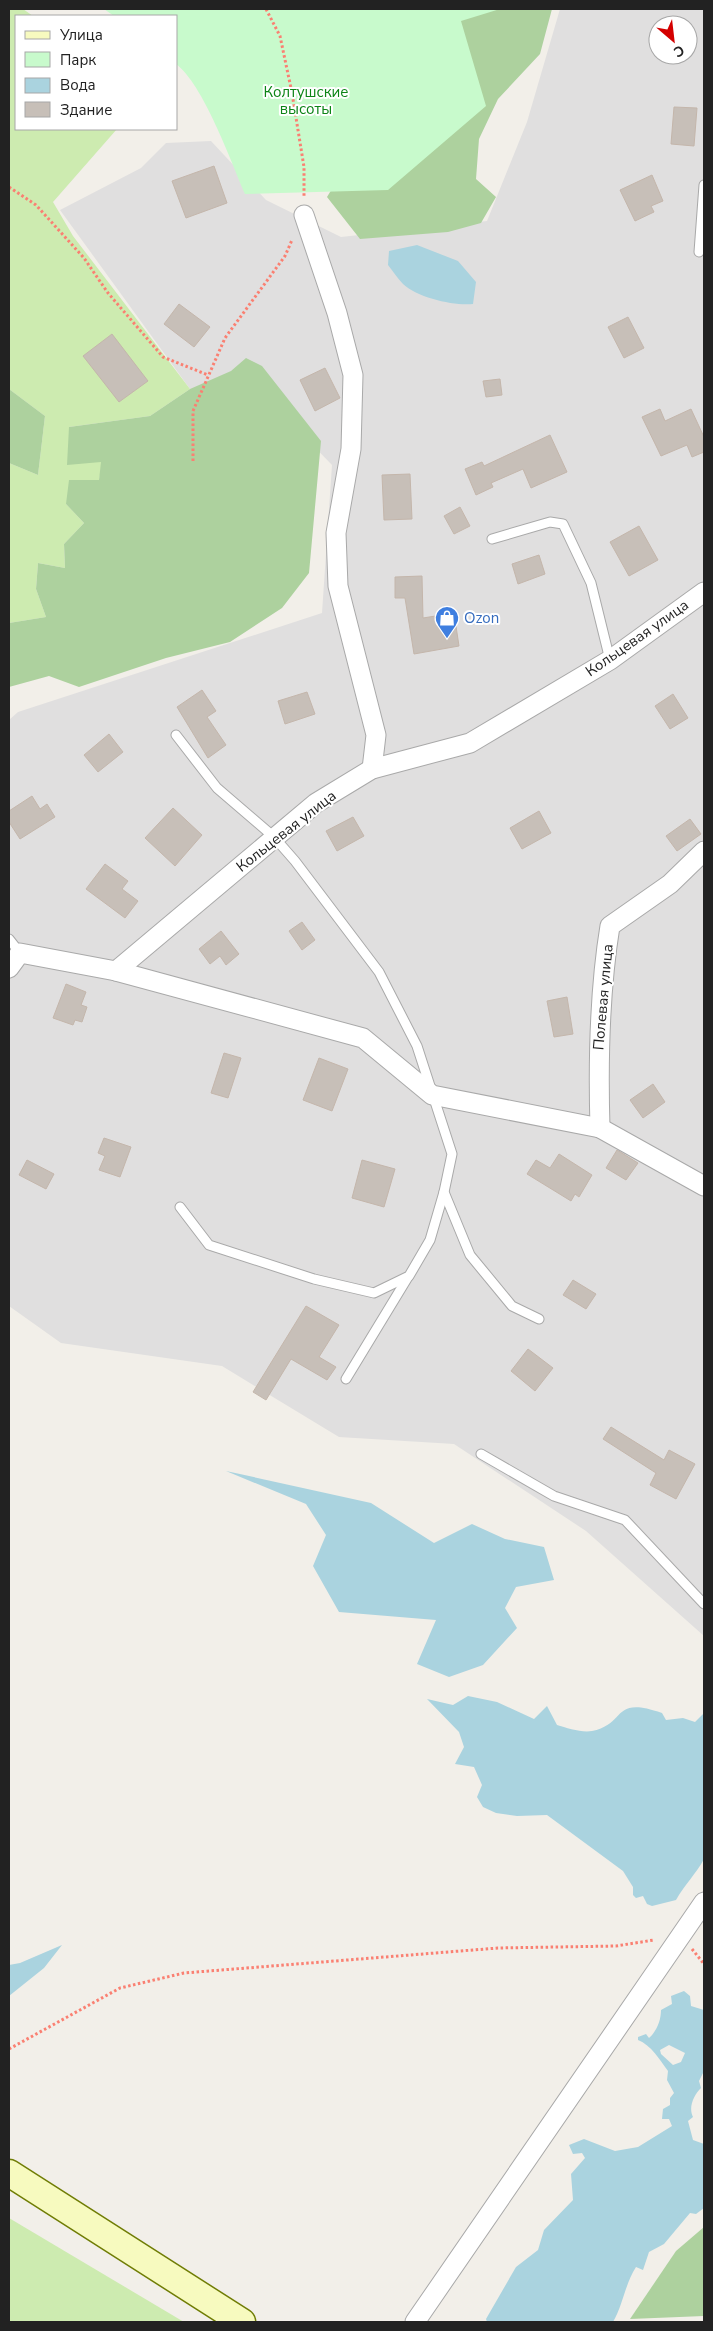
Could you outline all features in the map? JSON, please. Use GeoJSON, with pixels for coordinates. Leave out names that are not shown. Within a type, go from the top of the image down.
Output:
{"type":"FeatureCollection","features":[{"type":"Feature","properties":{"kind":"main road"},"geometry":{"type":"LineString","coordinates":[[9,2173],[242,2322]]}},
{"type":"Feature","properties":{"kind":"street"},"geometry":{"type":"LineString","coordinates":[[304,215],[337,313],[354,375],[351,449],[336,533],[338,586],[376,735],[372,769]]}},
{"type":"Feature","properties":{"kind":"street","name":"Кольцевая улица"},"geometry":{"type":"LineString","coordinates":[[116,971],[316,803],[372,769],[470,743],[610,660],[704,592]]}},
{"type":"Feature","properties":{"kind":"street","name":"Полевая улица"},"geometry":{"type":"LineString","coordinates":[[600,1128],[598,1050],[603,967],[610,926],[670,884],[704,851]]}},
{"type":"Feature","properties":{"kind":"street"},"geometry":{"type":"LineString","coordinates":[[12,953],[116,971],[363,1038],[432,1094],[600,1128],[704,1186]]}},
{"type":"Feature","properties":{"kind":"street"},"geometry":{"type":"LineString","coordinates":[[415,2322],[704,1902]]}},
{"type":"Feature","properties":{"kind":"lane"},"geometry":{"type":"LineString","coordinates":[[699,252],[704,185]]}},
{"type":"Feature","properties":{"kind":"lane"},"geometry":{"type":"LineString","coordinates":[[492,539],[550,522],[563,524],[591,584],[610,660]]}},
{"type":"Feature","properties":{"kind":"lane"},"geometry":{"type":"LineString","coordinates":[[176,735],[216,788],[274,837],[295,861],[379,972],[417,1046],[452,1154],[444,1192],[430,1240],[346,1379]]}},
{"type":"Feature","properties":{"kind":"lane"},"geometry":{"type":"LineString","coordinates":[[444,1192],[470,1255],[512,1306],[539,1318]]}},
{"type":"Feature","properties":{"kind":"lane"},"geometry":{"type":"LineString","coordinates":[[180,1207],[209,1246],[314,1279],[374,1294],[409,1276]]}},
{"type":"Feature","properties":{"kind":"lane"},"geometry":{"type":"LineString","coordinates":[[482,1454],[554,1496],[625,1520],[704,1604]]}},
{"type":"Feature","properties":{"kind":"path"},"geometry":{"type":"LineString","coordinates":[[193,462],[192,411],[208,375],[225,338],[285,256],[304,215],[304,167],[292,93],[280,36],[266,9]]}},
{"type":"Feature","properties":{"kind":"path"},"geometry":{"type":"LineString","coordinates":[[9,187],[36,204],[84,258],[108,293],[163,357],[208,375]]}},
{"type":"Feature","properties":{"kind":"path"},"geometry":{"type":"LineString","coordinates":[[9,2049],[120,1988],[184,1973],[498,1948],[616,1946],[682,1936]]}},
{"type":"Feature","properties":{"kind":"shaded area"},"geometry":{"type":"Polygon","coordinates":[[[560,9],[704,9],[704,1636],[586,1531],[454,1444],[339,1437],[222,1366],[61,1343],[9,1306],[9,720],[18,712],[322,613],[332,465],[267,398],[190,389],[60,210],[141,168],[166,143],[211,141],[266,200],[341,237],[487,221],[527,122],[560,9]]]}},
{"type":"Feature","properties":{"kind":"green space"},"geometry":{"type":"Polygon","coordinates":[[[9,9],[23,9],[32,15],[15,15],[15,130],[116,130],[53,202],[73,236],[190,389],[150,416],[69,427],[102,462],[99,481],[66,504],[84,523],[64,544],[65,568],[38,563],[36,589],[46,617],[9,623],[9,463],[38,475],[45,416],[9,389],[9,9]]]}},
{"type":"Feature","properties":{"kind":"green space","name":"Колтушские высоты"},"geometry":{"type":"Polygon","coordinates":[[[104,9],[500,9],[461,21],[486,106],[388,190],[245,194],[206,105],[186,74],[178,66],[178,15],[113,15],[104,9]]]}},
{"type":"Feature","properties":{"kind":"green space"},"geometry":{"type":"Polygon","coordinates":[[[359,9],[552,9],[540,54],[498,99],[479,139],[476,179],[496,197],[481,223],[448,232],[360,239],[327,197],[344,169],[359,9]]]}},
{"type":"Feature","properties":{"kind":"green space"},"geometry":{"type":"Polygon","coordinates":[[[246,358],[262,366],[321,441],[309,573],[282,608],[230,642],[166,658],[79,687],[49,676],[9,687],[9,623],[46,617],[36,589],[38,563],[65,568],[64,544],[84,523],[66,504],[69,480],[99,480],[101,462],[67,465],[69,427],[150,416],[190,389],[231,371],[246,358]]]}},
{"type":"Feature","properties":{"kind":"green space"},"geometry":{"type":"Polygon","coordinates":[[[9,389],[45,416],[38,475],[9,463],[9,389]]]}},
{"type":"Feature","properties":{"kind":"green space"},"geometry":{"type":"Polygon","coordinates":[[[9,2218],[184,2322],[9,2322],[9,2218]]]}},
{"type":"Feature","properties":{"kind":"green space"},"geometry":{"type":"Polygon","coordinates":[[[704,2227],[704,2316],[630,2319],[676,2251],[704,2227]]]}},
{"type":"Feature","properties":{"kind":"water"},"geometry":{"type":"Polygon","coordinates":[[[417,245],[458,261],[476,282],[473,304],[456,304],[436,300],[418,293],[403,284],[388,265],[389,251],[417,245]]]}},
{"type":"Feature","properties":{"kind":"water"},"geometry":{"type":"Polygon","coordinates":[[[226,1471],[371,1503],[434,1543],[472,1524],[505,1539],[544,1547],[554,1580],[516,1587],[505,1608],[517,1628],[483,1665],[449,1677],[417,1664],[436,1620],[339,1612],[313,1566],[326,1535],[306,1504],[226,1471]]]}},
{"type":"Feature","properties":{"kind":"water"},"geometry":{"type":"Polygon","coordinates":[[[468,1696],[497,1702],[534,1719],[547,1706],[557,1725],[584,1731],[592,1731],[603,1727],[611,1723],[627,1709],[634,1707],[646,1708],[662,1713],[666,1720],[683,1718],[695,1722],[704,1713],[704,1859],[676,1900],[652,1906],[647,1904],[643,1896],[636,1898],[633,1895],[633,1887],[623,1871],[547,1815],[517,1816],[496,1813],[483,1807],[477,1797],[482,1785],[474,1767],[455,1764],[464,1747],[459,1732],[427,1699],[453,1705],[468,1696]]]}},
{"type":"Feature","properties":{"kind":"water"},"geometry":{"type":"Polygon","coordinates":[[[62,1945],[44,1968],[9,1996],[9,1965],[20,1963],[62,1945]]]}},
{"type":"Feature","properties":{"kind":"water"},"geometry":{"type":"Polygon","coordinates":[[[684,1991],[690,1996],[691,2006],[704,2010],[704,2071],[699,2081],[701,2088],[691,2105],[693,2117],[688,2121],[693,2140],[704,2144],[704,2208],[696,2214],[690,2213],[664,2244],[649,2252],[643,2270],[636,2267],[613,2322],[487,2322],[486,2319],[516,2267],[538,2250],[544,2230],[573,2200],[571,2174],[585,2158],[582,2153],[573,2154],[569,2145],[584,2139],[615,2151],[638,2147],[672,2126],[669,2119],[662,2119],[663,2109],[670,2105],[670,2098],[674,2093],[667,2080],[668,2071],[651,2049],[638,2040],[638,2037],[646,2034],[649,2038],[654,2032],[661,2010],[672,2004],[671,1996],[684,1991]],[[669,2045],[660,2050],[661,2054],[673,2065],[681,2062],[685,2053],[669,2045]]]}},
{"type":"Feature","properties":{"kind":"building"},"geometry":{"type":"Polygon","coordinates":[[[674,107],[697,108],[694,146],[671,144],[674,107]]]}},
{"type":"Feature","properties":{"kind":"building"},"geometry":{"type":"Polygon","coordinates":[[[214,166],[227,203],[186,218],[172,181],[214,166]]]}},
{"type":"Feature","properties":{"kind":"building"},"geometry":{"type":"Polygon","coordinates":[[[652,175],[663,201],[651,206],[654,212],[635,221],[620,190],[652,175]]]}},
{"type":"Feature","properties":{"kind":"building"},"geometry":{"type":"Polygon","coordinates":[[[179,304],[210,327],[194,347],[164,324],[179,304]]]}},
{"type":"Feature","properties":{"kind":"building"},"geometry":{"type":"Polygon","coordinates":[[[628,317],[644,348],[624,358],[608,327],[628,317]]]}},
{"type":"Feature","properties":{"kind":"building"},"geometry":{"type":"Polygon","coordinates":[[[112,334],[148,381],[119,402],[83,356],[112,334]]]}},
{"type":"Feature","properties":{"kind":"building"},"geometry":{"type":"Polygon","coordinates":[[[325,368],[340,398],[315,411],[300,380],[325,368]]]}},
{"type":"Feature","properties":{"kind":"building"},"geometry":{"type":"Polygon","coordinates":[[[500,379],[502,395],[486,397],[483,381],[500,379]]]}},
{"type":"Feature","properties":{"kind":"building"},"geometry":{"type":"Polygon","coordinates":[[[660,409],[665,421],[691,409],[704,437],[704,452],[692,457],[687,445],[661,456],[642,417],[660,409]]]}},
{"type":"Feature","properties":{"kind":"building"},"geometry":{"type":"Polygon","coordinates":[[[550,435],[567,472],[531,488],[523,469],[491,483],[493,487],[476,495],[465,469],[482,462],[484,466],[550,435]]]}},
{"type":"Feature","properties":{"kind":"building"},"geometry":{"type":"Polygon","coordinates":[[[410,474],[412,519],[384,520],[382,475],[410,474]]]}},
{"type":"Feature","properties":{"kind":"building"},"geometry":{"type":"Polygon","coordinates":[[[460,507],[470,526],[454,534],[444,516],[460,507]]]}},
{"type":"Feature","properties":{"kind":"building"},"geometry":{"type":"Polygon","coordinates":[[[639,526],[658,560],[629,576],[610,542],[639,526]]]}},
{"type":"Feature","properties":{"kind":"building"},"geometry":{"type":"Polygon","coordinates":[[[539,555],[545,574],[518,584],[512,564],[539,555]]]}},
{"type":"Feature","properties":{"kind":"building"},"geometry":{"type":"Polygon","coordinates":[[[422,576],[423,618],[454,613],[459,646],[414,654],[405,598],[395,598],[395,577],[422,576]]]}},
{"type":"Feature","properties":{"kind":"building"},"geometry":{"type":"Polygon","coordinates":[[[202,690],[216,711],[207,717],[226,745],[208,758],[177,707],[202,690]]]}},
{"type":"Feature","properties":{"kind":"building"},"geometry":{"type":"Polygon","coordinates":[[[307,692],[315,714],[285,724],[278,701],[307,692]]]}},
{"type":"Feature","properties":{"kind":"building"},"geometry":{"type":"Polygon","coordinates":[[[673,694],[688,718],[670,729],[655,706],[673,694]]]}},
{"type":"Feature","properties":{"kind":"building"},"geometry":{"type":"Polygon","coordinates":[[[109,734],[123,752],[98,772],[84,755],[109,734]]]}},
{"type":"Feature","properties":{"kind":"building"},"geometry":{"type":"Polygon","coordinates":[[[32,796],[40,809],[47,804],[55,817],[20,839],[9,822],[9,811],[32,796]]]}},
{"type":"Feature","properties":{"kind":"building"},"geometry":{"type":"Polygon","coordinates":[[[173,808],[202,835],[175,866],[145,838],[173,808]]]}},
{"type":"Feature","properties":{"kind":"building"},"geometry":{"type":"Polygon","coordinates":[[[539,811],[551,833],[522,849],[510,828],[539,811]]]}},
{"type":"Feature","properties":{"kind":"building"},"geometry":{"type":"Polygon","coordinates":[[[353,817],[364,836],[337,851],[326,831],[353,817]]]}},
{"type":"Feature","properties":{"kind":"building"},"geometry":{"type":"Polygon","coordinates":[[[690,819],[701,834],[677,851],[666,836],[690,819]]]}},
{"type":"Feature","properties":{"kind":"building"},"geometry":{"type":"Polygon","coordinates":[[[105,864],[128,881],[122,889],[138,901],[125,918],[86,889],[105,864]]]}},
{"type":"Feature","properties":{"kind":"building"},"geometry":{"type":"Polygon","coordinates":[[[302,922],[315,940],[302,950],[289,931],[302,922]]]}},
{"type":"Feature","properties":{"kind":"building"},"geometry":{"type":"Polygon","coordinates":[[[221,931],[239,954],[226,965],[220,956],[210,964],[199,949],[221,931]]]}},
{"type":"Feature","properties":{"kind":"building"},"geometry":{"type":"Polygon","coordinates":[[[66,984],[86,992],[81,1005],[87,1007],[82,1022],[75,1020],[73,1025],[53,1018],[66,984]]]}},
{"type":"Feature","properties":{"kind":"building"},"geometry":{"type":"Polygon","coordinates":[[[567,997],[573,1034],[554,1037],[547,1001],[567,997]]]}},
{"type":"Feature","properties":{"kind":"building"},"geometry":{"type":"Polygon","coordinates":[[[224,1053],[241,1058],[228,1098],[211,1093],[224,1053]]]}},
{"type":"Feature","properties":{"kind":"building"},"geometry":{"type":"Polygon","coordinates":[[[319,1058],[348,1069],[332,1111],[303,1100],[319,1058]]]}},
{"type":"Feature","properties":{"kind":"building"},"geometry":{"type":"Polygon","coordinates":[[[653,1084],[665,1102],[643,1118],[630,1100],[653,1084]]]}},
{"type":"Feature","properties":{"kind":"building"},"geometry":{"type":"Polygon","coordinates":[[[104,1138],[131,1147],[120,1177],[99,1170],[105,1156],[98,1153],[104,1138]]]}},
{"type":"Feature","properties":{"kind":"building"},"geometry":{"type":"Polygon","coordinates":[[[617,1150],[638,1163],[626,1180],[606,1168],[617,1150]]]}},
{"type":"Feature","properties":{"kind":"building"},"geometry":{"type":"Polygon","coordinates":[[[559,1154],[592,1175],[579,1197],[575,1194],[571,1201],[527,1174],[536,1160],[550,1168],[559,1154]]]}},
{"type":"Feature","properties":{"kind":"building"},"geometry":{"type":"Polygon","coordinates":[[[27,1160],[54,1174],[46,1189],[19,1175],[27,1160]]]}},
{"type":"Feature","properties":{"kind":"building"},"geometry":{"type":"Polygon","coordinates":[[[362,1160],[395,1169],[384,1207],[352,1198],[362,1160]]]}},
{"type":"Feature","properties":{"kind":"building"},"geometry":{"type":"Polygon","coordinates":[[[573,1280],[596,1294],[586,1309],[563,1295],[573,1280]]]}},
{"type":"Feature","properties":{"kind":"building"},"geometry":{"type":"Polygon","coordinates":[[[306,1306],[339,1325],[319,1357],[336,1367],[327,1380],[291,1359],[266,1400],[253,1392],[306,1306]]]}},
{"type":"Feature","properties":{"kind":"building"},"geometry":{"type":"Polygon","coordinates":[[[528,1349],[553,1368],[535,1391],[511,1371],[528,1349]]]}},
{"type":"Feature","properties":{"kind":"building"},"geometry":{"type":"Polygon","coordinates":[[[611,1427],[664,1460],[669,1450],[695,1464],[676,1499],[650,1485],[656,1473],[603,1439],[611,1427]]]}},
{"type":"Feature","properties":{"kind":"place","name":"Ozon"},"geometry":{"type":"Point","coordinates":[447,639]}}]}
